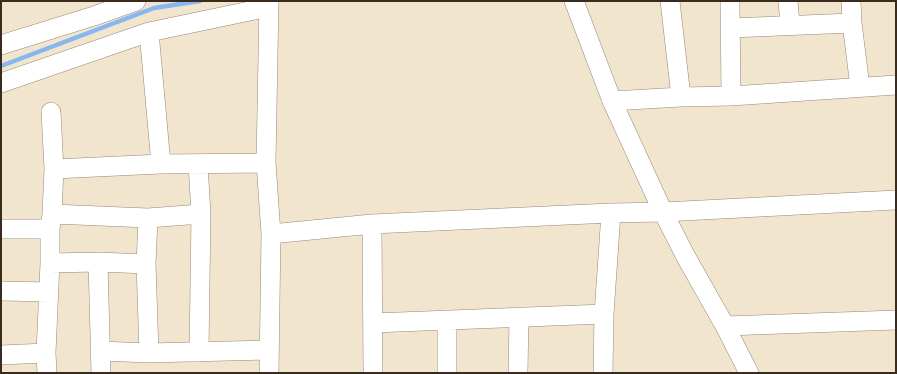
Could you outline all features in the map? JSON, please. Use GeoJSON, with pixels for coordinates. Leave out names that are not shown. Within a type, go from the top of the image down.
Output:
{"type":"FeatureCollection","features":[{"type":"Feature","properties":{"kind":"street"},"geometry":{"type":"LineString","coordinates":[[1,45],[94,16],[136,1]]}},
{"type":"Feature","properties":{"kind":"street"},"geometry":{"type":"LineString","coordinates":[[574,1],[612,101],[663,212],[749,373]]}},
{"type":"Feature","properties":{"kind":"street"},"geometry":{"type":"LineString","coordinates":[[670,1],[682,97]]}},
{"type":"Feature","properties":{"kind":"street"},"geometry":{"type":"LineString","coordinates":[[730,1],[731,96]]}},
{"type":"Feature","properties":{"kind":"street"},"geometry":{"type":"LineString","coordinates":[[788,1],[790,25]]}},
{"type":"Feature","properties":{"kind":"street"},"geometry":{"type":"LineString","coordinates":[[851,1],[852,24],[860,87]]}},
{"type":"Feature","properties":{"kind":"street"},"geometry":{"type":"LineString","coordinates":[[1,83],[149,32],[269,4],[266,163],[271,234],[268,350],[269,373]]}},
{"type":"Feature","properties":{"kind":"street"},"geometry":{"type":"LineString","coordinates":[[731,28],[852,24]]}},
{"type":"Feature","properties":{"kind":"street"},"geometry":{"type":"LineString","coordinates":[[149,32],[161,164]]}},
{"type":"Feature","properties":{"kind":"street"},"geometry":{"type":"LineString","coordinates":[[612,101],[731,96],[896,85]]}},
{"type":"Feature","properties":{"kind":"street"},"geometry":{"type":"LineString","coordinates":[[47,373],[46,353],[54,168],[50,112]]}},
{"type":"Feature","properties":{"kind":"street"},"geometry":{"type":"LineString","coordinates":[[54,168],[161,164],[266,163]]}},
{"type":"Feature","properties":{"kind":"street"},"geometry":{"type":"LineString","coordinates":[[198,164],[201,214],[199,352]]}},
{"type":"Feature","properties":{"kind":"street"},"geometry":{"type":"LineString","coordinates":[[271,234],[372,224],[611,212],[663,212],[896,200]]}},
{"type":"Feature","properties":{"kind":"street"},"geometry":{"type":"LineString","coordinates":[[603,373],[604,314],[611,212]]}},
{"type":"Feature","properties":{"kind":"street"},"geometry":{"type":"LineString","coordinates":[[1,229],[51,221],[148,218],[201,214]]}},
{"type":"Feature","properties":{"kind":"street"},"geometry":{"type":"LineString","coordinates":[[148,218],[146,264],[148,353]]}},
{"type":"Feature","properties":{"kind":"street"},"geometry":{"type":"LineString","coordinates":[[372,224],[373,373]]}},
{"type":"Feature","properties":{"kind":"street"},"geometry":{"type":"LineString","coordinates":[[50,263],[98,262],[146,264]]}},
{"type":"Feature","properties":{"kind":"street"},"geometry":{"type":"LineString","coordinates":[[98,262],[101,373]]}},
{"type":"Feature","properties":{"kind":"street"},"geometry":{"type":"LineString","coordinates":[[1,291],[49,292]]}},
{"type":"Feature","properties":{"kind":"street"},"geometry":{"type":"LineString","coordinates":[[373,323],[604,314]]}},
{"type":"Feature","properties":{"kind":"street"},"geometry":{"type":"LineString","coordinates":[[518,373],[519,317]]}},
{"type":"Feature","properties":{"kind":"street"},"geometry":{"type":"LineString","coordinates":[[447,320],[447,373]]}},
{"type":"Feature","properties":{"kind":"street"},"geometry":{"type":"LineString","coordinates":[[725,326],[896,320]]}},
{"type":"Feature","properties":{"kind":"street"},"geometry":{"type":"LineString","coordinates":[[101,351],[148,353],[268,350]]}},
{"type":"Feature","properties":{"kind":"street"},"geometry":{"type":"LineString","coordinates":[[1,355],[46,353]]}},
{"type":"Feature","properties":{"kind":"waterway"},"geometry":{"type":"LineString","coordinates":[[1,66],[154,8],[200,1]]}}]}
